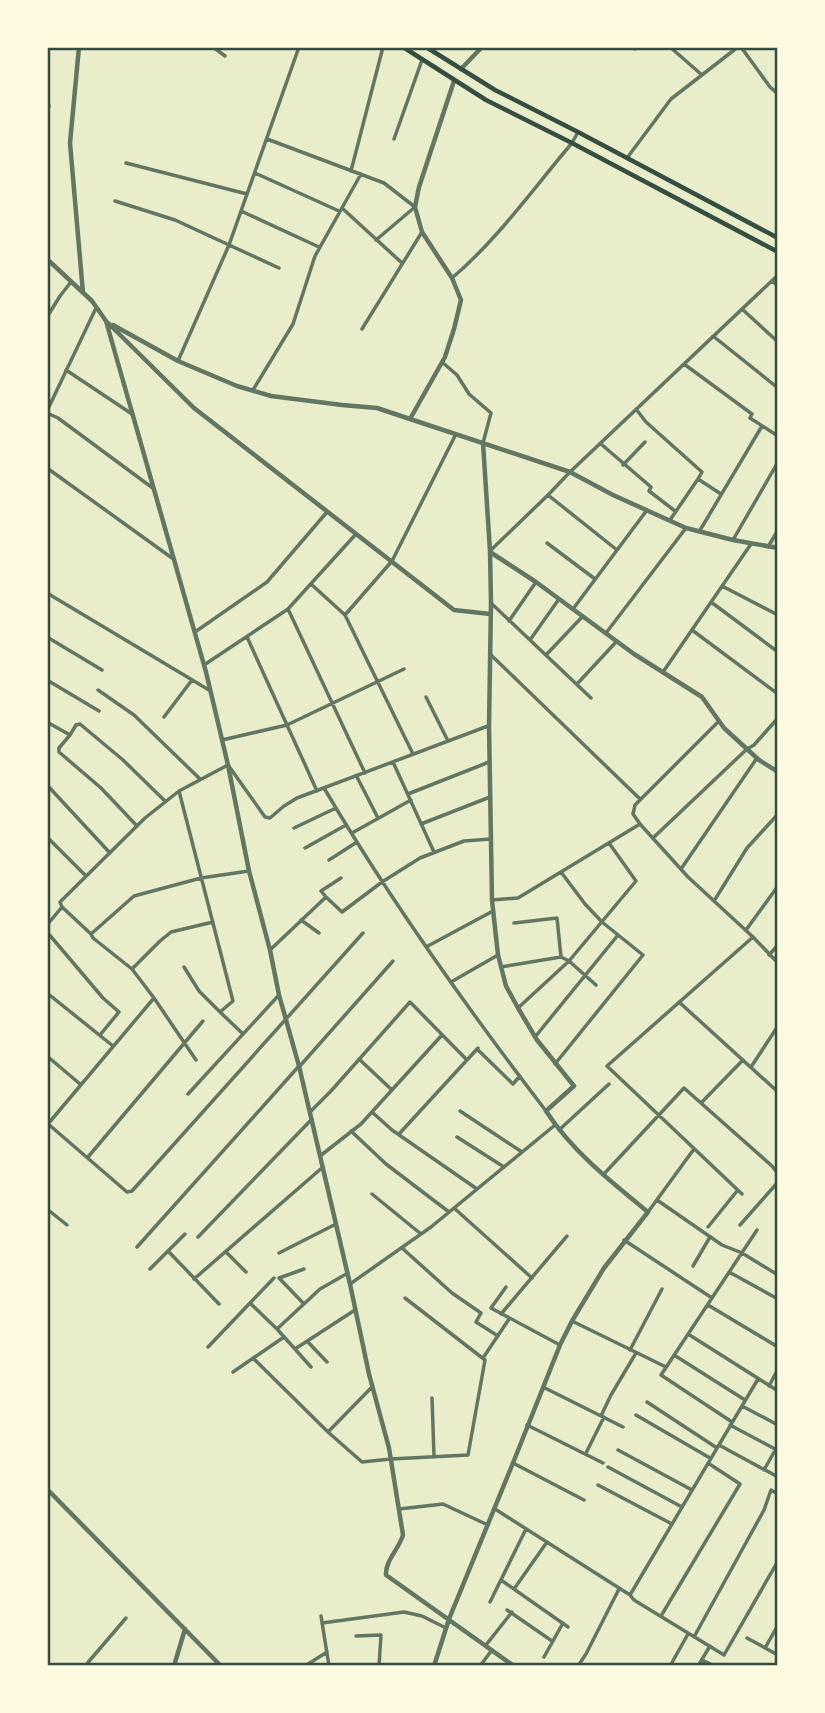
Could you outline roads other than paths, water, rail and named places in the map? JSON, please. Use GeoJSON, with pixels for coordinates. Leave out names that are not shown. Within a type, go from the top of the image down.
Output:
{"type":"FeatureCollection","features":[{"type":"Feature","properties":{"kind":"main road"},"geometry":{"type":"LineString","coordinates":[[402,47],[486,100],[778,253]]}},
{"type":"Feature","properties":{"kind":"main road"},"geometry":{"type":"LineString","coordinates":[[426,47],[513,100],[778,238]]}},
{"type":"Feature","properties":{"kind":"street"},"geometry":{"type":"LineString","coordinates":[[79,47],[70,143],[83,293]]}},
{"type":"Feature","properties":{"kind":"street"},"geometry":{"type":"LineString","coordinates":[[213,47],[225,56]]}},
{"type":"Feature","properties":{"kind":"street"},"geometry":{"type":"LineString","coordinates":[[178,361],[229,245],[299,47]]}},
{"type":"Feature","properties":{"kind":"street"},"geometry":{"type":"LineString","coordinates":[[351,171],[383,47]]}},
{"type":"Feature","properties":{"kind":"street"},"geometry":{"type":"LineString","coordinates":[[461,70],[482,47]]}},
{"type":"Feature","properties":{"kind":"street"},"geometry":{"type":"LineString","coordinates":[[670,47],[702,75]]}},
{"type":"Feature","properties":{"kind":"street"},"geometry":{"type":"LineString","coordinates":[[727,47],[732,52]]}},
{"type":"Feature","properties":{"kind":"street"},"geometry":{"type":"LineString","coordinates":[[627,158],[671,99],[739,47],[778,94]]}},
{"type":"Feature","properties":{"kind":"street"},"geometry":{"type":"LineString","coordinates":[[394,139],[422,60]]}},
{"type":"Feature","properties":{"kind":"street"},"geometry":{"type":"LineString","coordinates":[[410,419],[442,362],[461,300],[452,278],[422,232],[415,207],[454,81]]}},
{"type":"Feature","properties":{"kind":"street"},"geometry":{"type":"LineString","coordinates":[[47,100],[49,106]]}},
{"type":"Feature","properties":{"kind":"street"},"geometry":{"type":"LineString","coordinates":[[452,278],[498,231],[572,143],[578,132]]}},
{"type":"Feature","properties":{"kind":"street"},"geometry":{"type":"LineString","coordinates":[[267,139],[384,183],[415,207]]}},
{"type":"Feature","properties":{"kind":"street"},"geometry":{"type":"LineString","coordinates":[[126,163],[247,194]]}},
{"type":"Feature","properties":{"kind":"street"},"geometry":{"type":"LineString","coordinates":[[255,173],[341,209],[403,264]]}},
{"type":"Feature","properties":{"kind":"street"},"geometry":{"type":"LineString","coordinates":[[253,390],[293,324],[319,247],[361,174]]}},
{"type":"Feature","properties":{"kind":"street"},"geometry":{"type":"LineString","coordinates":[[115,201],[175,220],[279,268]]}},
{"type":"Feature","properties":{"kind":"street"},"geometry":{"type":"LineString","coordinates":[[376,240],[415,207]]}},
{"type":"Feature","properties":{"kind":"street"},"geometry":{"type":"LineString","coordinates":[[241,211],[319,247]]}},
{"type":"Feature","properties":{"kind":"street"},"geometry":{"type":"LineString","coordinates":[[362,329],[422,232]]}},
{"type":"Feature","properties":{"kind":"street"},"geometry":{"type":"LineString","coordinates":[[47,259],[194,408],[454,610],[490,614]]}},
{"type":"Feature","properties":{"kind":"street"},"geometry":{"type":"LineString","coordinates":[[489,551],[778,275]]}},
{"type":"Feature","properties":{"kind":"street"},"geometry":{"type":"LineString","coordinates":[[772,281],[778,286]]}},
{"type":"Feature","properties":{"kind":"street"},"geometry":{"type":"LineString","coordinates":[[47,317],[71,282]]}},
{"type":"Feature","properties":{"kind":"street"},"geometry":{"type":"LineString","coordinates":[[96,308],[47,412],[154,489]]}},
{"type":"Feature","properties":{"kind":"street"},"geometry":{"type":"LineString","coordinates":[[742,309],[778,342]]}},
{"type":"Feature","properties":{"kind":"street"},"geometry":{"type":"LineString","coordinates":[[106,321],[178,361],[237,386],[271,396],[377,408],[570,472],[686,528],[778,548]]}},
{"type":"Feature","properties":{"kind":"street"},"geometry":{"type":"LineString","coordinates":[[106,321],[211,691],[249,871],[312,1119],[372,1388],[391,1458],[403,1535],[386,1567],[386,1575],[514,1666]]}},
{"type":"Feature","properties":{"kind":"street"},"geometry":{"type":"LineString","coordinates":[[713,336],[778,388]]}},
{"type":"Feature","properties":{"kind":"street"},"geometry":{"type":"LineString","coordinates":[[442,362],[457,375],[469,394],[491,413],[483,443],[491,603],[489,762],[492,900],[498,955],[506,986],[535,1037],[574,1086],[545,1111]]}},
{"type":"Feature","properties":{"kind":"street"},"geometry":{"type":"LineString","coordinates":[[684,364],[752,414],[750,418],[778,436]]}},
{"type":"Feature","properties":{"kind":"street"},"geometry":{"type":"LineString","coordinates":[[66,370],[133,415]]}},
{"type":"Feature","properties":{"kind":"street"},"geometry":{"type":"LineString","coordinates":[[636,410],[702,472],[669,522]]}},
{"type":"Feature","properties":{"kind":"street"},"geometry":{"type":"LineString","coordinates":[[699,532],[761,426]]}},
{"type":"Feature","properties":{"kind":"street"},"geometry":{"type":"LineString","coordinates":[[345,615],[392,561],[456,433]]}},
{"type":"Feature","properties":{"kind":"street"},"geometry":{"type":"LineString","coordinates":[[624,465],[645,442]]}},
{"type":"Feature","properties":{"kind":"street"},"geometry":{"type":"LineString","coordinates":[[601,444],[651,487],[649,491],[675,511]]}},
{"type":"Feature","properties":{"kind":"street"},"geometry":{"type":"LineString","coordinates":[[733,540],[778,461]]}},
{"type":"Feature","properties":{"kind":"street"},"geometry":{"type":"LineString","coordinates":[[47,468],[174,559]]}},
{"type":"Feature","properties":{"kind":"street"},"geometry":{"type":"LineString","coordinates":[[698,479],[721,494]]}},
{"type":"Feature","properties":{"kind":"street"},"geometry":{"type":"LineString","coordinates":[[548,495],[617,550]]}},
{"type":"Feature","properties":{"kind":"street"},"geometry":{"type":"LineString","coordinates":[[573,609],[647,510]]}},
{"type":"Feature","properties":{"kind":"street"},"geometry":{"type":"LineString","coordinates":[[195,632],[267,582],[327,511]]}},
{"type":"Feature","properties":{"kind":"street"},"geometry":{"type":"LineString","coordinates":[[606,633],[686,528]]}},
{"type":"Feature","properties":{"kind":"street"},"geometry":{"type":"LineString","coordinates":[[768,547],[778,530]]}},
{"type":"Feature","properties":{"kind":"street"},"geometry":{"type":"LineString","coordinates":[[204,665],[288,609],[356,534]]}},
{"type":"Feature","properties":{"kind":"street"},"geometry":{"type":"LineString","coordinates":[[547,542],[595,580]]}},
{"type":"Feature","properties":{"kind":"street"},"geometry":{"type":"LineString","coordinates":[[663,672],[751,544]]}},
{"type":"Feature","properties":{"kind":"street"},"geometry":{"type":"LineString","coordinates":[[489,551],[702,697],[724,727],[757,758],[778,772]]}},
{"type":"Feature","properties":{"kind":"street"},"geometry":{"type":"LineString","coordinates":[[509,621],[536,582]]}},
{"type":"Feature","properties":{"kind":"street"},"geometry":{"type":"LineString","coordinates":[[311,584],[345,615],[414,754]]}},
{"type":"Feature","properties":{"kind":"street"},"geometry":{"type":"LineString","coordinates":[[722,586],[778,615]]}},
{"type":"Feature","properties":{"kind":"street"},"geometry":{"type":"LineString","coordinates":[[47,593],[211,691]]}},
{"type":"Feature","properties":{"kind":"street"},"geometry":{"type":"LineString","coordinates":[[530,640],[559,599]]}},
{"type":"Feature","properties":{"kind":"street"},"geometry":{"type":"LineString","coordinates":[[711,602],[778,652]]}},
{"type":"Feature","properties":{"kind":"street"},"geometry":{"type":"LineString","coordinates":[[491,603],[591,698]]}},
{"type":"Feature","properties":{"kind":"street"},"geometry":{"type":"LineString","coordinates":[[288,609],[365,773]]}},
{"type":"Feature","properties":{"kind":"street"},"geometry":{"type":"LineString","coordinates":[[546,655],[583,616]]}},
{"type":"Feature","properties":{"kind":"street"},"geometry":{"type":"LineString","coordinates":[[692,630],[778,694]]}},
{"type":"Feature","properties":{"kind":"street"},"geometry":{"type":"LineString","coordinates":[[47,637],[102,670]]}},
{"type":"Feature","properties":{"kind":"street"},"geometry":{"type":"LineString","coordinates":[[247,637],[317,791]]}},
{"type":"Feature","properties":{"kind":"street"},"geometry":{"type":"LineString","coordinates":[[577,684],[617,641]]}},
{"type":"Feature","properties":{"kind":"street"},"geometry":{"type":"LineString","coordinates":[[491,655],[640,800]]}},
{"type":"Feature","properties":{"kind":"street"},"geometry":{"type":"LineString","coordinates":[[222,740],[287,725],[404,670]]}},
{"type":"Feature","properties":{"kind":"street"},"geometry":{"type":"LineString","coordinates":[[47,680],[99,711]]}},
{"type":"Feature","properties":{"kind":"street"},"geometry":{"type":"LineString","coordinates":[[164,717],[192,680]]}},
{"type":"Feature","properties":{"kind":"street"},"geometry":{"type":"LineString","coordinates":[[98,691],[134,715],[200,779]]}},
{"type":"Feature","properties":{"kind":"street"},"geometry":{"type":"LineString","coordinates":[[426,697],[448,741]]}},
{"type":"Feature","properties":{"kind":"street"},"geometry":{"type":"LineString","coordinates":[[653,838],[754,745],[778,718]]}},
{"type":"Feature","properties":{"kind":"street"},"geometry":{"type":"LineString","coordinates":[[719,720],[635,805],[633,814],[681,869],[778,963]]}},
{"type":"Feature","properties":{"kind":"street"},"geometry":{"type":"LineString","coordinates":[[47,722],[70,735]]}},
{"type":"Feature","properties":{"kind":"street"},"geometry":{"type":"LineString","coordinates":[[137,826],[101,788],[59,752],[59,748],[76,725],[80,724],[123,760],[165,802]]}},
{"type":"Feature","properties":{"kind":"street"},"geometry":{"type":"LineString","coordinates":[[228,765],[267,818],[270,818],[297,798],[489,726]]}},
{"type":"Feature","properties":{"kind":"street"},"geometry":{"type":"LineString","coordinates":[[681,869],[757,758]]}},
{"type":"Feature","properties":{"kind":"street"},"geometry":{"type":"LineString","coordinates":[[393,762],[434,852]]}},
{"type":"Feature","properties":{"kind":"street"},"geometry":{"type":"LineString","coordinates":[[408,794],[489,762]]}},
{"type":"Feature","properties":{"kind":"street"},"geometry":{"type":"LineString","coordinates":[[196,1060],[132,969],[93,938],[60,902],[165,802],[179,791],[228,765]]}},
{"type":"Feature","properties":{"kind":"street"},"geometry":{"type":"LineString","coordinates":[[356,776],[378,818]]}},
{"type":"Feature","properties":{"kind":"street"},"geometry":{"type":"LineString","coordinates":[[47,785],[110,853]]}},
{"type":"Feature","properties":{"kind":"street"},"geometry":{"type":"LineString","coordinates":[[324,788],[426,947],[555,1125],[603,1175],[648,1212]]}},
{"type":"Feature","properties":{"kind":"street"},"geometry":{"type":"LineString","coordinates":[[179,791],[233,1001],[220,1012]]}},
{"type":"Feature","properties":{"kind":"street"},"geometry":{"type":"LineString","coordinates":[[421,824],[490,797]]}},
{"type":"Feature","properties":{"kind":"street"},"geometry":{"type":"LineString","coordinates":[[352,833],[411,800]]}},
{"type":"Feature","properties":{"kind":"street"},"geometry":{"type":"LineString","coordinates":[[294,828],[336,808]]}},
{"type":"Feature","properties":{"kind":"street"},"geometry":{"type":"LineString","coordinates":[[714,901],[747,848],[778,814]]}},
{"type":"Feature","properties":{"kind":"street"},"geometry":{"type":"LineString","coordinates":[[492,900],[518,898],[640,824]]}},
{"type":"Feature","properties":{"kind":"street"},"geometry":{"type":"LineString","coordinates":[[305,848],[346,825]]}},
{"type":"Feature","properties":{"kind":"street"},"geometry":{"type":"LineString","coordinates":[[47,837],[86,876]]}},
{"type":"Feature","properties":{"kind":"street"},"geometry":{"type":"LineString","coordinates":[[341,878],[321,891],[342,912],[382,882],[434,852],[464,841],[491,839]]}},
{"type":"Feature","properties":{"kind":"street"},"geometry":{"type":"LineString","coordinates":[[329,860],[357,842]]}},
{"type":"Feature","properties":{"kind":"street"},"geometry":{"type":"LineString","coordinates":[[518,1008],[569,961],[636,881],[609,843]]}},
{"type":"Feature","properties":{"kind":"street"},"geometry":{"type":"LineString","coordinates":[[92,934],[134,896],[201,878],[249,871]]}},
{"type":"Feature","properties":{"kind":"street"},"geometry":{"type":"LineString","coordinates":[[555,1064],[643,955],[602,922],[561,872]]}},
{"type":"Feature","properties":{"kind":"street"},"geometry":{"type":"LineString","coordinates":[[746,930],[778,886]]}},
{"type":"Feature","properties":{"kind":"street"},"geometry":{"type":"LineString","coordinates":[[270,950],[326,897]]}},
{"type":"Feature","properties":{"kind":"street"},"geometry":{"type":"LineString","coordinates":[[47,925],[62,907]]}},
{"type":"Feature","properties":{"kind":"street"},"geometry":{"type":"LineString","coordinates":[[426,947],[493,912]]}},
{"type":"Feature","properties":{"kind":"street"},"geometry":{"type":"LineString","coordinates":[[514,923],[557,918],[561,957]]}},
{"type":"Feature","properties":{"kind":"street"},"geometry":{"type":"LineString","coordinates":[[301,920],[319,933]]}},
{"type":"Feature","properties":{"kind":"street"},"geometry":{"type":"LineString","coordinates":[[132,969],[171,932],[213,922]]}},
{"type":"Feature","properties":{"kind":"street"},"geometry":{"type":"LineString","coordinates":[[47,932],[103,998],[119,1012],[100,1035]]}},
{"type":"Feature","properties":{"kind":"street"},"geometry":{"type":"LineString","coordinates":[[154,998],[48,1124],[127,1192],[132,1191],[363,933]]}},
{"type":"Feature","properties":{"kind":"street"},"geometry":{"type":"LineString","coordinates":[[535,1037],[618,935]]}},
{"type":"Feature","properties":{"kind":"street"},"geometry":{"type":"LineString","coordinates":[[708,1227],[740,1192],[607,1066],[753,937]]}},
{"type":"Feature","properties":{"kind":"street"},"geometry":{"type":"LineString","coordinates":[[769,955],[778,945]]}},
{"type":"Feature","properties":{"kind":"street"},"geometry":{"type":"LineString","coordinates":[[451,982],[498,955]]}},
{"type":"Feature","properties":{"kind":"street"},"geometry":{"type":"LineString","coordinates":[[501,967],[561,957],[596,985]]}},
{"type":"Feature","properties":{"kind":"street"},"geometry":{"type":"LineString","coordinates":[[136,1247],[393,961]]}},
{"type":"Feature","properties":{"kind":"street"},"geometry":{"type":"LineString","coordinates":[[184,967],[200,991],[243,1034]]}},
{"type":"Feature","properties":{"kind":"street"},"geometry":{"type":"LineString","coordinates":[[47,993],[113,1046]]}},
{"type":"Feature","properties":{"kind":"street"},"geometry":{"type":"LineString","coordinates":[[188,1094],[279,995]]}},
{"type":"Feature","properties":{"kind":"street"},"geometry":{"type":"LineString","coordinates":[[310,1112],[410,1002],[467,1060]]}},
{"type":"Feature","properties":{"kind":"street"},"geometry":{"type":"LineString","coordinates":[[679,1002],[778,1092]]}},
{"type":"Feature","properties":{"kind":"street"},"geometry":{"type":"LineString","coordinates":[[88,1157],[203,1021]]}},
{"type":"Feature","properties":{"kind":"street"},"geometry":{"type":"LineString","coordinates":[[751,1067],[778,1026]]}},
{"type":"Feature","properties":{"kind":"street"},"geometry":{"type":"LineString","coordinates":[[320,1156],[372,1112],[442,1035]]}},
{"type":"Feature","properties":{"kind":"street"},"geometry":{"type":"LineString","coordinates":[[399,1135],[478,1049],[513,1084],[520,1076]]}},
{"type":"Feature","properties":{"kind":"street"},"geometry":{"type":"LineString","coordinates":[[47,1056],[81,1085]]}},
{"type":"Feature","properties":{"kind":"street"},"geometry":{"type":"LineString","coordinates":[[359,1059],[392,1090]]}},
{"type":"Feature","properties":{"kind":"street"},"geometry":{"type":"LineString","coordinates":[[701,1103],[743,1060]]}},
{"type":"Feature","properties":{"kind":"street"},"geometry":{"type":"LineString","coordinates":[[559,1130],[609,1084]]}},
{"type":"Feature","properties":{"kind":"street"},"geometry":{"type":"LineString","coordinates":[[603,1175],[684,1087],[778,1174]]}},
{"type":"Feature","properties":{"kind":"street"},"geometry":{"type":"LineString","coordinates":[[460,1111],[522,1152]]}},
{"type":"Feature","properties":{"kind":"street"},"geometry":{"type":"LineString","coordinates":[[372,1112],[399,1135],[477,1189]]}},
{"type":"Feature","properties":{"kind":"street"},"geometry":{"type":"LineString","coordinates":[[198,1237],[312,1119]]}},
{"type":"Feature","properties":{"kind":"street"},"geometry":{"type":"LineString","coordinates":[[350,1284],[452,1210],[555,1125]]}},
{"type":"Feature","properties":{"kind":"street"},"geometry":{"type":"LineString","coordinates":[[351,1131],[386,1164],[452,1210],[532,1278]]}},
{"type":"Feature","properties":{"kind":"street"},"geometry":{"type":"LineString","coordinates":[[457,1137],[503,1167]]}},
{"type":"Feature","properties":{"kind":"street"},"geometry":{"type":"LineString","coordinates":[[435,1666],[449,1619],[572,1321],[624,1240],[695,1149]]}},
{"type":"Feature","properties":{"kind":"street"},"geometry":{"type":"LineString","coordinates":[[194,1279],[323,1167]]}},
{"type":"Feature","properties":{"kind":"street"},"geometry":{"type":"LineString","coordinates":[[740,1225],[778,1182]]}},
{"type":"Feature","properties":{"kind":"street"},"geometry":{"type":"LineString","coordinates":[[372,1194],[421,1234]]}},
{"type":"Feature","properties":{"kind":"street"},"geometry":{"type":"LineString","coordinates":[[657,1200],[722,1245],[742,1253],[778,1275]]}},
{"type":"Feature","properties":{"kind":"street"},"geometry":{"type":"LineString","coordinates":[[47,1209],[67,1225]]}},
{"type":"Feature","properties":{"kind":"street"},"geometry":{"type":"LineString","coordinates":[[279,1253],[336,1224]]}},
{"type":"Feature","properties":{"kind":"street"},"geometry":{"type":"LineString","coordinates":[[757,1230],[660,1375],[731,1423],[776,1447],[764,1470]]}},
{"type":"Feature","properties":{"kind":"street"},"geometry":{"type":"LineString","coordinates":[[150,1269],[185,1234]]}},
{"type":"Feature","properties":{"kind":"street"},"geometry":{"type":"LineString","coordinates":[[501,1314],[567,1236]]}},
{"type":"Feature","properties":{"kind":"street"},"geometry":{"type":"LineString","coordinates":[[693,1266],[710,1237]]}},
{"type":"Feature","properties":{"kind":"street"},"geometry":{"type":"LineString","coordinates":[[624,1240],[712,1297]]}},
{"type":"Feature","properties":{"kind":"street"},"geometry":{"type":"LineString","coordinates":[[402,1248],[452,1293],[481,1313],[476,1322],[498,1336]]}},
{"type":"Feature","properties":{"kind":"street"},"geometry":{"type":"LineString","coordinates":[[168,1251],[219,1304]]}},
{"type":"Feature","properties":{"kind":"street"},"geometry":{"type":"LineString","coordinates":[[226,1252],[246,1272]]}},
{"type":"Feature","properties":{"kind":"street"},"geometry":{"type":"LineString","coordinates":[[304,1269],[279,1278],[304,1304]]}},
{"type":"Feature","properties":{"kind":"street"},"geometry":{"type":"LineString","coordinates":[[729,1272],[777,1297]]}},
{"type":"Feature","properties":{"kind":"street"},"geometry":{"type":"LineString","coordinates":[[277,1329],[320,1289],[348,1273]]}},
{"type":"Feature","properties":{"kind":"street"},"geometry":{"type":"LineString","coordinates":[[208,1347],[274,1278]]}},
{"type":"Feature","properties":{"kind":"street"},"geometry":{"type":"LineString","coordinates":[[506,1287],[491,1308],[560,1345]]}},
{"type":"Feature","properties":{"kind":"street"},"geometry":{"type":"LineString","coordinates":[[630,1349],[662,1289]]}},
{"type":"Feature","properties":{"kind":"street"},"geometry":{"type":"LineString","coordinates":[[253,1358],[362,1462],[468,1455],[485,1360],[405,1298]]}},
{"type":"Feature","properties":{"kind":"street"},"geometry":{"type":"LineString","coordinates":[[250,1303],[312,1367]]}},
{"type":"Feature","properties":{"kind":"street"},"geometry":{"type":"LineString","coordinates":[[708,1305],[778,1347]]}},
{"type":"Feature","properties":{"kind":"street"},"geometry":{"type":"LineString","coordinates":[[295,1349],[356,1310]]}},
{"type":"Feature","properties":{"kind":"street"},"geometry":{"type":"LineString","coordinates":[[482,1358],[509,1318]]}},
{"type":"Feature","properties":{"kind":"street"},"geometry":{"type":"LineString","coordinates":[[572,1321],[666,1367]]}},
{"type":"Feature","properties":{"kind":"street"},"geometry":{"type":"LineString","coordinates":[[688,1334],[778,1391]]}},
{"type":"Feature","properties":{"kind":"street"},"geometry":{"type":"LineString","coordinates":[[233,1372],[284,1336]]}},
{"type":"Feature","properties":{"kind":"street"},"geometry":{"type":"LineString","coordinates":[[307,1341],[327,1362]]}},
{"type":"Feature","properties":{"kind":"street"},"geometry":{"type":"LineString","coordinates":[[585,1454],[611,1395],[636,1353]]}},
{"type":"Feature","properties":{"kind":"street"},"geometry":{"type":"LineString","coordinates":[[674,1355],[745,1400]]}},
{"type":"Feature","properties":{"kind":"street"},"geometry":{"type":"LineString","coordinates":[[769,1386],[778,1369]]}},
{"type":"Feature","properties":{"kind":"street"},"geometry":{"type":"LineString","coordinates":[[630,1595],[758,1379]]}},
{"type":"Feature","properties":{"kind":"street"},"geometry":{"type":"LineString","coordinates":[[543,1387],[623,1427]]}},
{"type":"Feature","properties":{"kind":"street"},"geometry":{"type":"LineString","coordinates":[[328,1432],[372,1388]]}},
{"type":"Feature","properties":{"kind":"street"},"geometry":{"type":"LineString","coordinates":[[432,1398],[434,1457]]}},
{"type":"Feature","properties":{"kind":"street"},"geometry":{"type":"LineString","coordinates":[[646,1402],[718,1446],[778,1478]]}},
{"type":"Feature","properties":{"kind":"street"},"geometry":{"type":"LineString","coordinates":[[742,1406],[778,1424]]}},
{"type":"Feature","properties":{"kind":"street"},"geometry":{"type":"LineString","coordinates":[[636,1415],[710,1460],[740,1484],[661,1616]]}},
{"type":"Feature","properties":{"kind":"street"},"geometry":{"type":"LineString","coordinates":[[527,1425],[603,1463]]}},
{"type":"Feature","properties":{"kind":"street"},"geometry":{"type":"LineString","coordinates":[[618,1450],[692,1490]]}},
{"type":"Feature","properties":{"kind":"street"},"geometry":{"type":"LineString","coordinates":[[513,1463],[584,1500]]}},
{"type":"Feature","properties":{"kind":"street"},"geometry":{"type":"LineString","coordinates":[[608,1468],[682,1507]]}},
{"type":"Feature","properties":{"kind":"street"},"geometry":{"type":"LineString","coordinates":[[598,1485],[672,1524]]}},
{"type":"Feature","properties":{"kind":"street"},"geometry":{"type":"LineString","coordinates":[[47,1489],[221,1666]]}},
{"type":"Feature","properties":{"kind":"street"},"geometry":{"type":"LineString","coordinates":[[694,1637],[764,1510],[771,1490],[778,1494]]}},
{"type":"Feature","properties":{"kind":"street"},"geometry":{"type":"LineString","coordinates":[[399,1509],[443,1504],[488,1525]]}},
{"type":"Feature","properties":{"kind":"street"},"geometry":{"type":"LineString","coordinates":[[495,1509],[724,1655],[778,1561]]}},
{"type":"Feature","properties":{"kind":"street"},"geometry":{"type":"LineString","coordinates":[[490,1602],[526,1529]]}},
{"type":"Feature","properties":{"kind":"street"},"geometry":{"type":"LineString","coordinates":[[514,1589],[547,1542]]}},
{"type":"Feature","properties":{"kind":"street"},"geometry":{"type":"LineString","coordinates":[[501,1580],[568,1626]]}},
{"type":"Feature","properties":{"kind":"street"},"geometry":{"type":"LineString","coordinates":[[578,1666],[619,1588]]}},
{"type":"Feature","properties":{"kind":"street"},"geometry":{"type":"LineString","coordinates":[[507,1610],[552,1641]]}},
{"type":"Feature","properties":{"kind":"street"},"geometry":{"type":"LineString","coordinates":[[322,1623],[404,1612],[422,1616],[446,1628]]}},
{"type":"Feature","properties":{"kind":"street"},"geometry":{"type":"LineString","coordinates":[[486,1645],[512,1612]]}},
{"type":"Feature","properties":{"kind":"street"},"geometry":{"type":"LineString","coordinates":[[321,1616],[329,1666]]}},
{"type":"Feature","properties":{"kind":"street"},"geometry":{"type":"LineString","coordinates":[[85,1666],[125,1618]]}},
{"type":"Feature","properties":{"kind":"street"},"geometry":{"type":"LineString","coordinates":[[544,1657],[563,1623]]}},
{"type":"Feature","properties":{"kind":"street"},"geometry":{"type":"LineString","coordinates":[[765,1648],[778,1625]]}},
{"type":"Feature","properties":{"kind":"street"},"geometry":{"type":"LineString","coordinates":[[174,1666],[185,1629]]}},
{"type":"Feature","properties":{"kind":"street"},"geometry":{"type":"LineString","coordinates":[[670,1666],[689,1633]]}},
{"type":"Feature","properties":{"kind":"street"},"geometry":{"type":"LineString","coordinates":[[356,1636],[381,1635],[379,1666]]}},
{"type":"Feature","properties":{"kind":"street"},"geometry":{"type":"LineString","coordinates":[[747,1638],[778,1655]]}},
{"type":"Feature","properties":{"kind":"street"},"geometry":{"type":"LineString","coordinates":[[698,1666],[710,1646]]}},
{"type":"Feature","properties":{"kind":"street"},"geometry":{"type":"LineString","coordinates":[[480,1666],[492,1650]]}},
{"type":"Feature","properties":{"kind":"street"},"geometry":{"type":"LineString","coordinates":[[305,1666],[327,1652]]}},
{"type":"Feature","properties":{"kind":"street"},"geometry":{"type":"LineString","coordinates":[[702,1660],[715,1666]]}}]}
